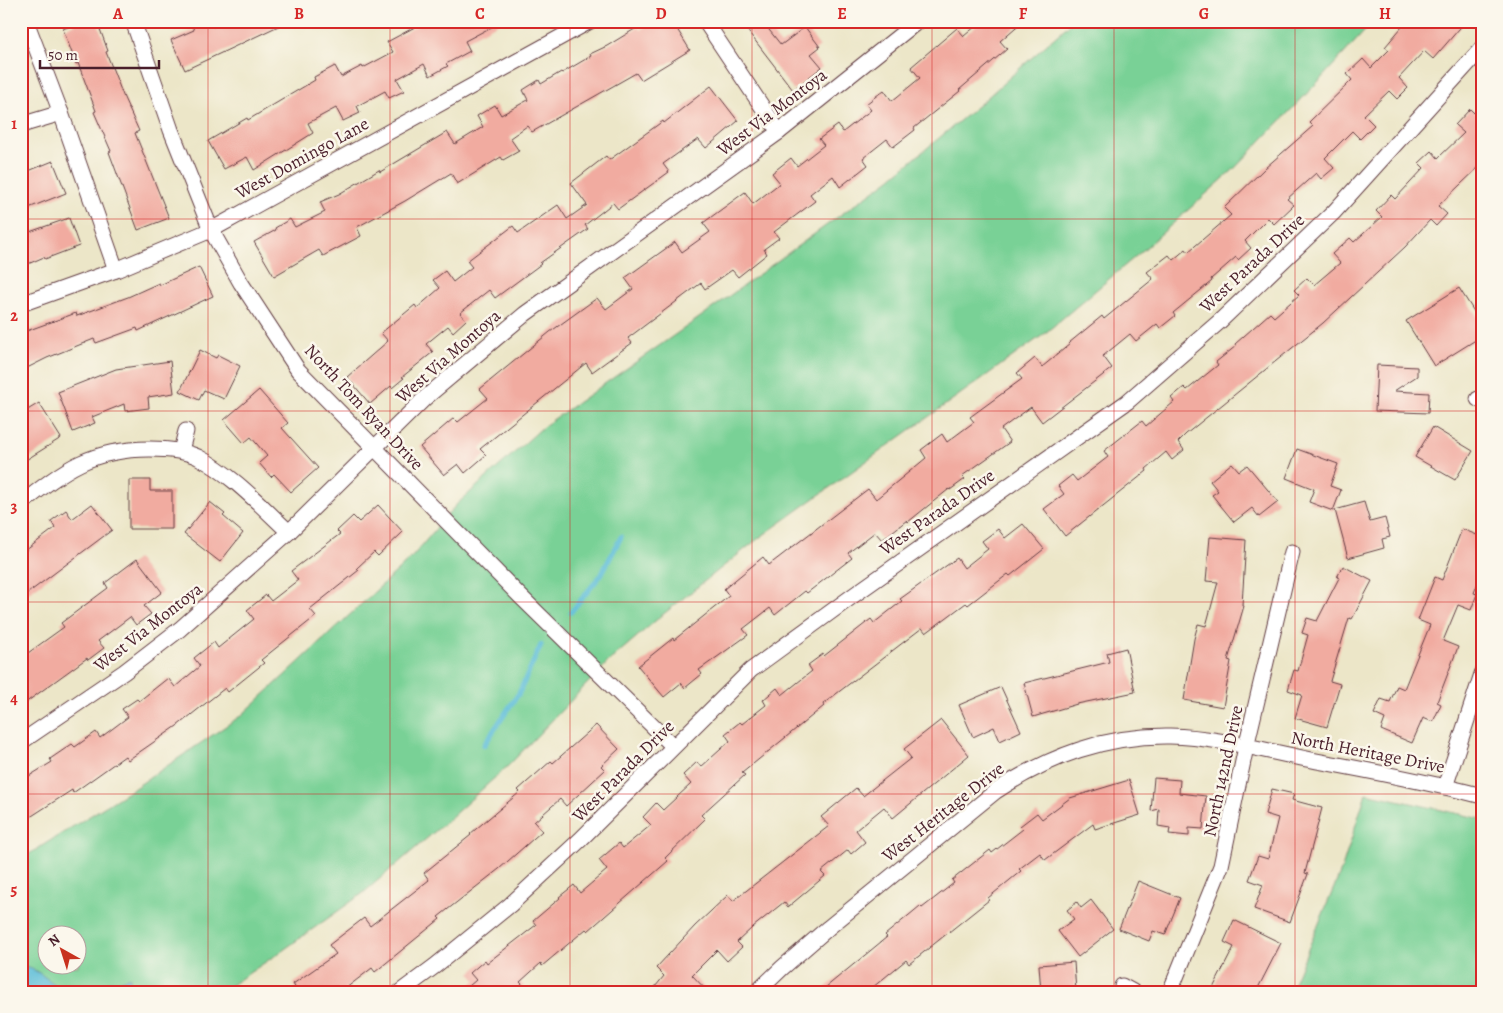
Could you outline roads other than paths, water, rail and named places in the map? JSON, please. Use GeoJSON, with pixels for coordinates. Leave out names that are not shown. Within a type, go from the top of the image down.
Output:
{"type":"FeatureCollection","features":[{"type":"Feature","properties":{"kind":"street"},"geometry":{"type":"LineString","coordinates":[[26,21],[61,113],[116,270]]}},
{"type":"Feature","properties":{"kind":"street","name":"North Tom Ryan Drive"},"geometry":{"type":"LineString","coordinates":[[133,21],[171,130],[211,230],[240,283],[298,370],[520,596],[673,746]]}},
{"type":"Feature","properties":{"kind":"street","name":"West Domingo Lane"},"geometry":{"type":"LineString","coordinates":[[21,304],[116,270],[211,230],[590,21]]}},
{"type":"Feature","properties":{"kind":"street"},"geometry":{"type":"LineString","coordinates":[[705,21],[779,132]]}},
{"type":"Feature","properties":{"kind":"street","name":"West Via Montoya"},"geometry":{"type":"LineString","coordinates":[[21,742],[124,672],[180,629],[289,532],[425,398],[525,314],[779,132],[918,21]]}},
{"type":"Feature","properties":{"kind":"street","name":"West Parada Drive"},"geometry":{"type":"LineString","coordinates":[[400,992],[510,905],[580,840],[751,670],[877,578],[1128,402],[1219,322],[1334,212],[1482,48]]}},
{"type":"Feature","properties":{"kind":"street"},"geometry":{"type":"LineString","coordinates":[[21,126],[61,113]]}},
{"type":"Feature","properties":{"kind":"street"},"geometry":{"type":"LineString","coordinates":[[180,451],[186,431]]}},
{"type":"Feature","properties":{"kind":"street"},"geometry":{"type":"LineString","coordinates":[[21,504],[55,477],[80,462],[102,454],[126,449],[169,449],[198,457],[229,478],[289,532]]}},
{"type":"Feature","properties":{"kind":"street","name":"North 142nd Drive"},"geometry":{"type":"LineString","coordinates":[[1170,992],[1221,866],[1246,746],[1292,552]]}},
{"type":"Feature","properties":{"kind":"street"},"geometry":{"type":"LineString","coordinates":[[1445,787],[1482,674]]}},
{"type":"Feature","properties":{"kind":"street","name":"West Heritage Drive"},"geometry":{"type":"LineString","coordinates":[[757,992],[828,928],[990,796],[1022,774],[1050,760],[1077,750],[1128,739],[1149,737],[1191,738],[1246,746]]}},
{"type":"Feature","properties":{"kind":"street","name":"North Heritage Drive"},"geometry":{"type":"LineString","coordinates":[[1246,746],[1482,796]]}},
{"type":"Feature","properties":{"kind":"water"},"geometry":{"type":"Polygon","coordinates":[[[21,966],[36,971],[38,976],[43,976],[70,991],[78,991],[130,977],[130,992],[21,992],[21,966]]]}},
{"type":"Feature","properties":{"kind":"waterway"},"geometry":{"type":"LineString","coordinates":[[571,612],[601,575],[621,537]]}},
{"type":"Feature","properties":{"kind":"waterway"},"geometry":{"type":"LineString","coordinates":[[484,745],[519,693],[541,645]]}}]}
